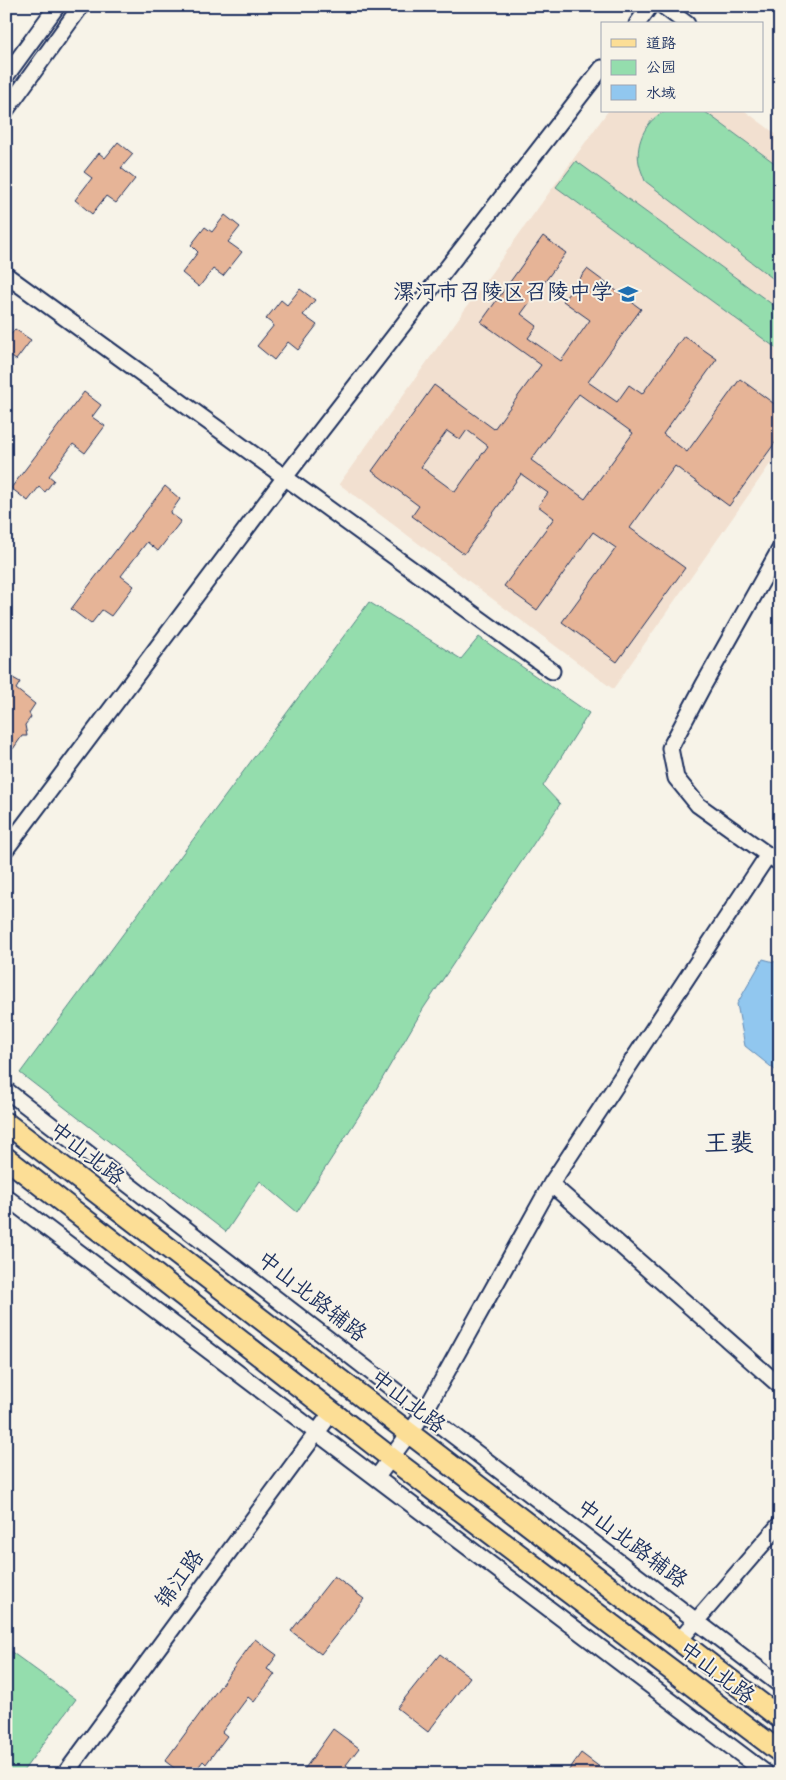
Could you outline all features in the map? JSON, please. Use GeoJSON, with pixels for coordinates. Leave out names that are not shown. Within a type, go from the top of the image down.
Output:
{"type":"FeatureCollection","features":[{"type":"Feature","properties":{"kind":"main road","name":"中山北路"},"geometry":{"type":"LineString","coordinates":[[6,1123],[678,1642],[780,1718]]}},
{"type":"Feature","properties":{"kind":"main road","name":"中山北路"},"geometry":{"type":"LineString","coordinates":[[6,1158],[391,1458],[780,1752]]}},
{"type":"Feature","properties":{"kind":"street"},"geometry":{"type":"LineString","coordinates":[[6,76],[56,6]]}},
{"type":"Feature","properties":{"kind":"street"},"geometry":{"type":"LineString","coordinates":[[6,110],[81,6]]}},
{"type":"Feature","properties":{"kind":"street"},"geometry":{"type":"LineString","coordinates":[[638,22],[650,6]]}},
{"type":"Feature","properties":{"kind":"street"},"geometry":{"type":"LineString","coordinates":[[663,6],[684,22]]}},
{"type":"Feature","properties":{"kind":"street"},"geometry":{"type":"LineString","coordinates":[[6,849],[285,477],[601,69]]}},
{"type":"Feature","properties":{"kind":"street"},"geometry":{"type":"LineString","coordinates":[[6,275],[552,671]]}},
{"type":"Feature","properties":{"kind":"street"},"geometry":{"type":"LineString","coordinates":[[377,1477],[424,1413],[551,1184],[774,859],[698,805],[676,778],[670,748],[780,549]]}},
{"type":"Feature","properties":{"kind":"street","name":"中山北路辅路"},"geometry":{"type":"LineString","coordinates":[[6,1090],[780,1685]]}},
{"type":"Feature","properties":{"kind":"street"},"geometry":{"type":"LineString","coordinates":[[551,1184],[780,1386]]}},
{"type":"Feature","properties":{"kind":"street"},"geometry":{"type":"LineString","coordinates":[[6,1197],[767,1774]]}},
{"type":"Feature","properties":{"kind":"street","name":"锦江路"},"geometry":{"type":"LineString","coordinates":[[65,1774],[332,1412]]}},
{"type":"Feature","properties":{"kind":"street"},"geometry":{"type":"LineString","coordinates":[[678,1642],[780,1524]]}},
{"type":"Feature","properties":{"kind":"shaded area","name":"漯河市召陵区召陵中学"},"geometry":{"type":"Polygon","coordinates":[[[607,112],[746,112],[780,137],[780,450],[613,689],[339,484],[607,112]]]}},
{"type":"Feature","properties":{"kind":"green space"},"geometry":{"type":"Polygon","coordinates":[[[665,112],[705,112],[780,167],[780,284],[645,181],[639,163],[639,147],[648,125],[665,112]]]}},
{"type":"Feature","properties":{"kind":"green space"},"geometry":{"type":"Polygon","coordinates":[[[576,161],[780,310],[780,351],[556,187],[576,161]]]}},
{"type":"Feature","properties":{"kind":"green space"},"geometry":{"type":"Polygon","coordinates":[[[369,602],[461,659],[479,637],[589,713],[543,786],[560,804],[423,1009],[375,1091],[297,1212],[260,1181],[226,1232],[20,1073],[369,602]]]}},
{"type":"Feature","properties":{"kind":"green space"},"geometry":{"type":"Polygon","coordinates":[[[6,1648],[76,1699],[21,1774],[6,1774],[6,1648]]]}},
{"type":"Feature","properties":{"kind":"water"},"geometry":{"type":"Polygon","coordinates":[[[763,959],[774,962],[780,959],[780,1074],[745,1046],[737,1004],[763,959]]]}},
{"type":"Feature","properties":{"kind":"building"},"geometry":{"type":"Polygon","coordinates":[[[118,142],[133,154],[121,168],[135,179],[116,203],[106,196],[92,214],[75,200],[92,178],[84,172],[99,153],[105,158],[118,142]]]}},
{"type":"Feature","properties":{"kind":"building"},"geometry":{"type":"Polygon","coordinates":[[[225,215],[240,227],[228,242],[242,252],[223,276],[213,269],[199,287],[182,273],[198,252],[191,245],[205,227],[212,232],[225,215]]]}},
{"type":"Feature","properties":{"kind":"building"},"geometry":{"type":"Polygon","coordinates":[[[543,236],[566,253],[521,314],[537,326],[528,338],[561,361],[590,320],[563,301],[587,269],[641,309],[588,382],[617,402],[629,385],[642,394],[684,336],[717,359],[663,434],[687,452],[740,379],[780,408],[780,436],[729,506],[675,466],[630,528],[685,568],[617,662],[562,622],[616,548],[593,532],[537,610],[504,586],[554,518],[538,506],[548,493],[521,474],[464,554],[412,516],[419,506],[372,471],[434,385],[494,429],[541,365],[481,322],[543,236]],[[579,394],[531,460],[585,499],[633,433],[579,394]],[[467,430],[460,440],[447,431],[421,467],[455,492],[488,446],[467,430]]]}},
{"type":"Feature","properties":{"kind":"building"},"geometry":{"type":"Polygon","coordinates":[[[300,289],[315,300],[303,315],[317,325],[298,350],[288,342],[274,360],[257,346],[274,325],[266,319],[281,300],[287,305],[300,289]]]}},
{"type":"Feature","properties":{"kind":"building"},"geometry":{"type":"Polygon","coordinates":[[[15,329],[31,340],[16,360],[6,353],[6,341],[15,329]]]}},
{"type":"Feature","properties":{"kind":"building"},"geometry":{"type":"Polygon","coordinates":[[[84,392],[101,405],[92,417],[105,426],[85,453],[73,444],[49,476],[54,480],[45,492],[39,487],[28,501],[11,488],[84,392]]]}},
{"type":"Feature","properties":{"kind":"building"},"geometry":{"type":"Polygon","coordinates":[[[165,486],[180,499],[170,513],[181,521],[158,551],[147,542],[121,576],[134,586],[111,616],[102,610],[91,624],[71,609],[165,486]]]}},
{"type":"Feature","properties":{"kind":"building"},"geometry":{"type":"Polygon","coordinates":[[[6,674],[20,682],[16,689],[35,704],[29,713],[31,717],[25,725],[27,736],[22,736],[13,749],[6,744],[6,674]]]}},
{"type":"Feature","properties":{"kind":"building"},"geometry":{"type":"Polygon","coordinates":[[[334,1576],[364,1599],[321,1654],[291,1631],[334,1576]]]}},
{"type":"Feature","properties":{"kind":"building"},"geometry":{"type":"Polygon","coordinates":[[[255,1639],[277,1655],[267,1669],[275,1674],[254,1702],[248,1697],[222,1732],[227,1736],[206,1764],[203,1761],[193,1774],[182,1774],[165,1761],[255,1639]]]}},
{"type":"Feature","properties":{"kind":"building"},"geometry":{"type":"Polygon","coordinates":[[[440,1654],[470,1677],[428,1732],[397,1708],[440,1654]]]}},
{"type":"Feature","properties":{"kind":"building"},"geometry":{"type":"Polygon","coordinates":[[[333,1729],[359,1748],[346,1765],[358,1774],[301,1774],[333,1729]]]}},
{"type":"Feature","properties":{"kind":"building"},"geometry":{"type":"Polygon","coordinates":[[[581,1753],[609,1774],[566,1774],[581,1753]]]}},
{"type":"Feature","properties":{"kind":"place","name":"漯河市召陵区召陵中学"},"geometry":{"type":"Point","coordinates":[628,294]}},
{"type":"Feature","properties":{"kind":"district","name":"王裴"},"geometry":{"type":"Point","coordinates":[729,1145]}}]}
